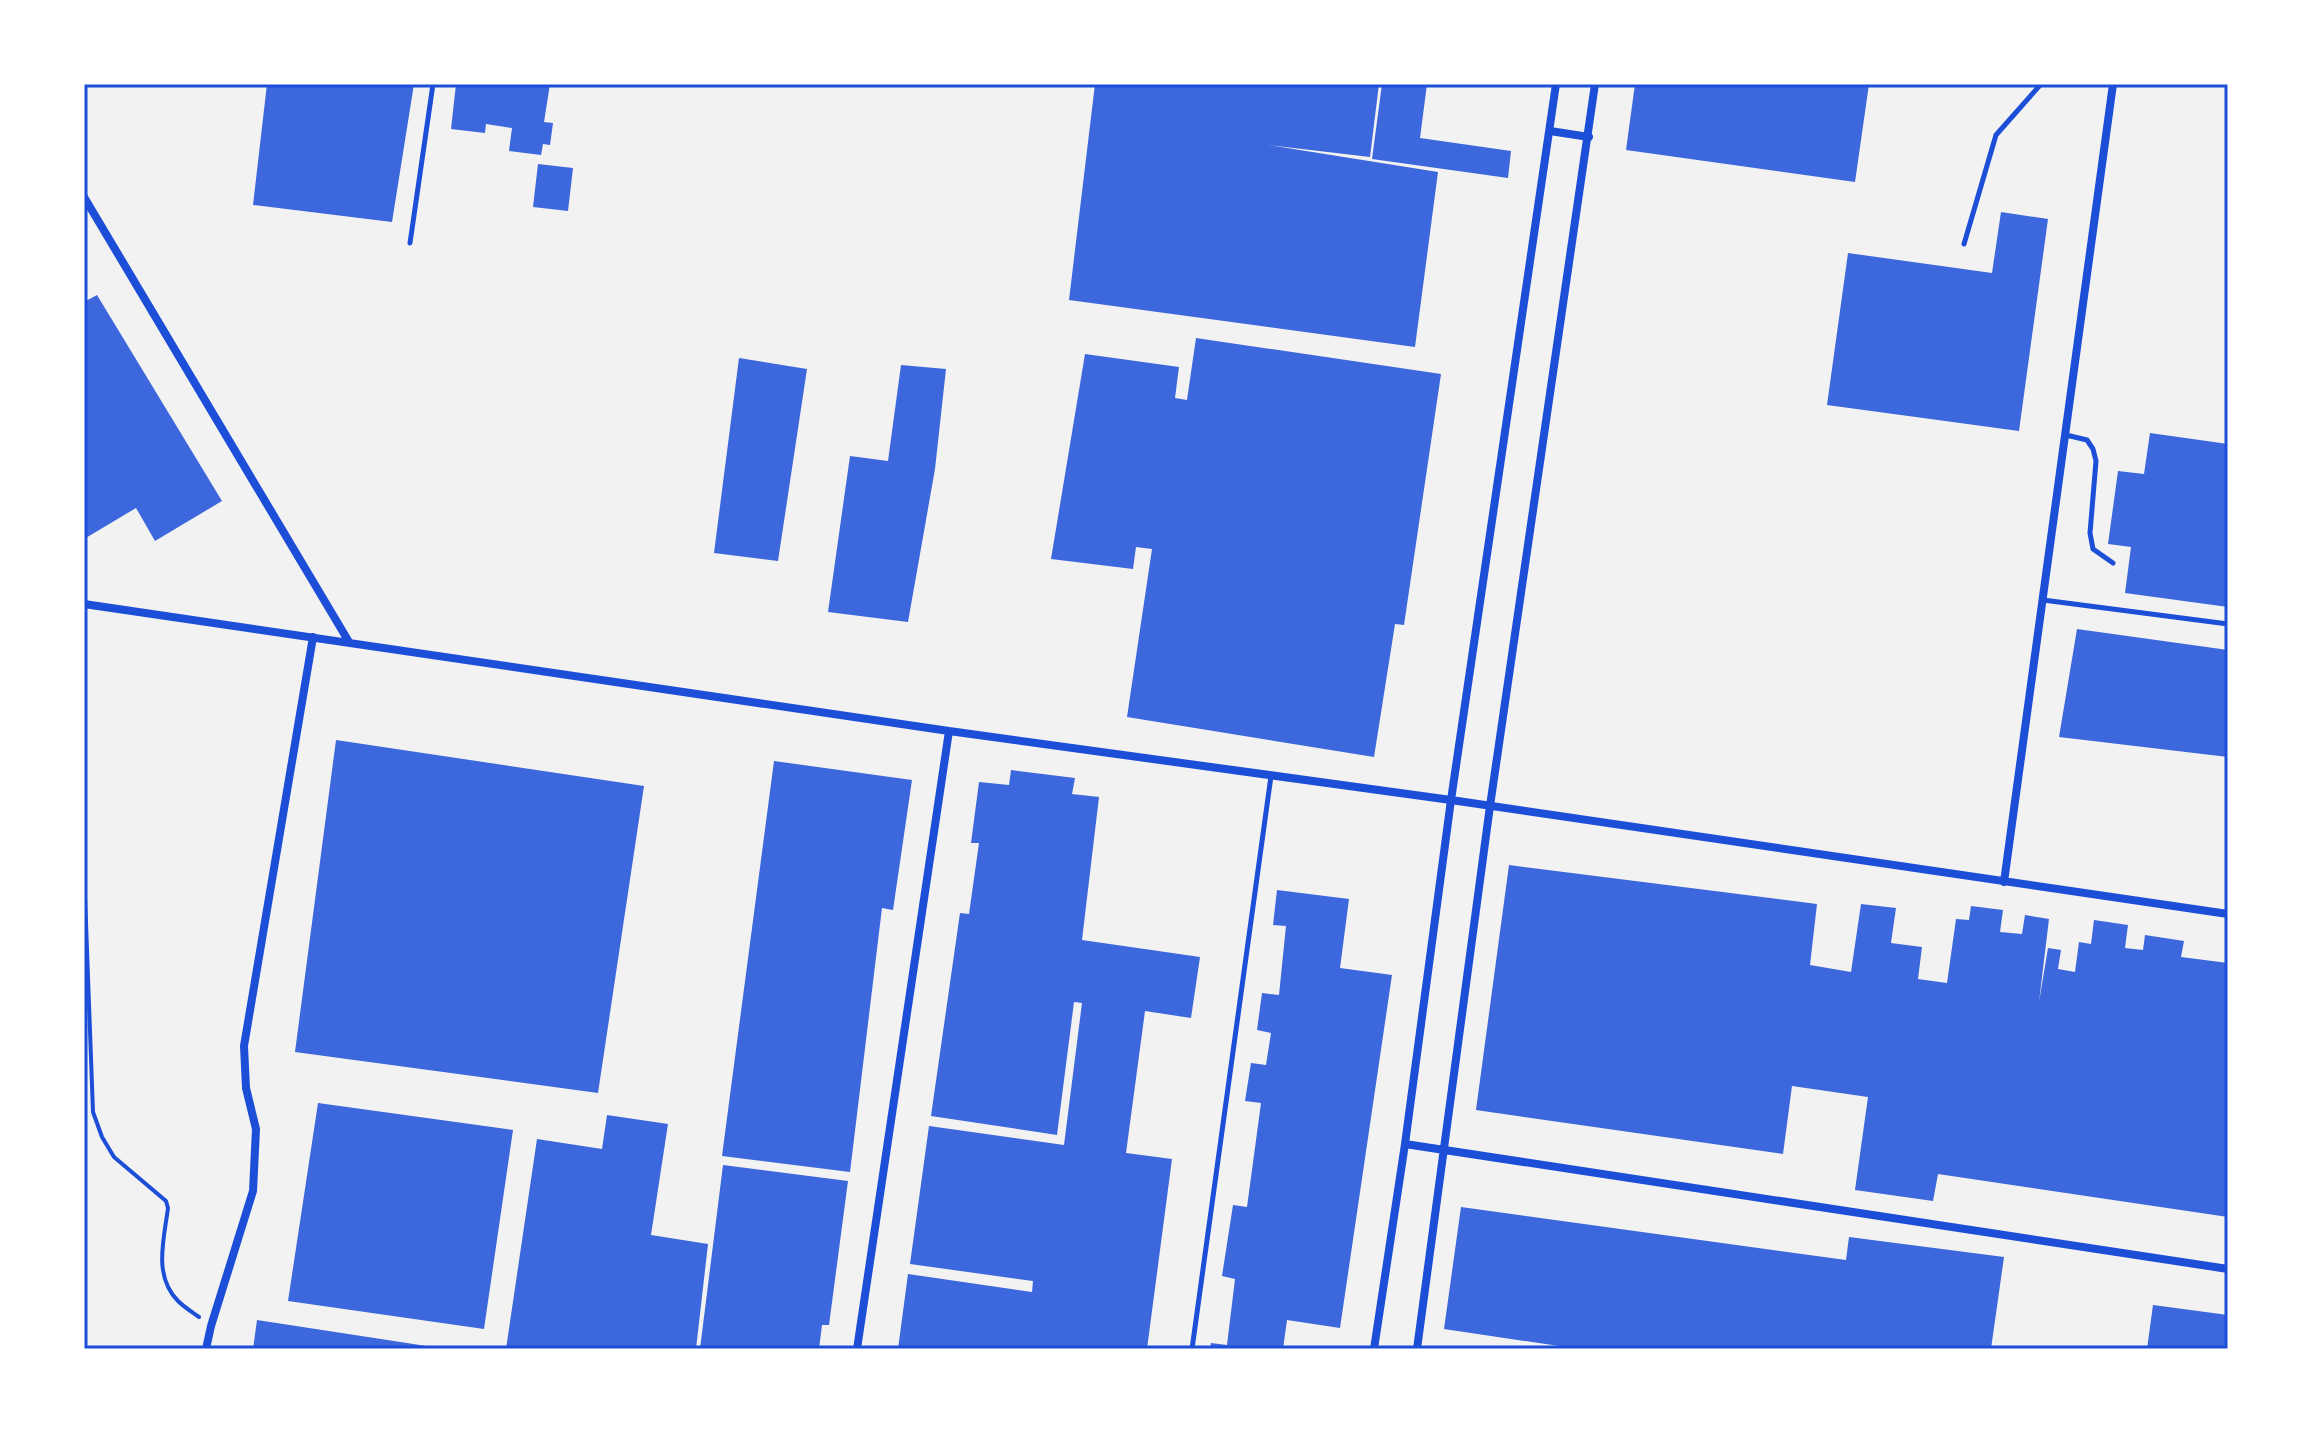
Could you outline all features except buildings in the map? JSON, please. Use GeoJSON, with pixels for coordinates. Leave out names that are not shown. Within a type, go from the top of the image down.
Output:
{"type":"FeatureCollection","features":[{"type":"Feature","properties":{"kind":"street"},"geometry":{"type":"LineString","coordinates":[[1374,1349],[1556,84]]}},
{"type":"Feature","properties":{"kind":"street"},"geometry":{"type":"LineString","coordinates":[[1417,1349],[1490,806],[1595,84]]}},
{"type":"Feature","properties":{"kind":"street"},"geometry":{"type":"LineString","coordinates":[[2004,882],[2113,84]]}},
{"type":"Feature","properties":{"kind":"street"},"geometry":{"type":"LineString","coordinates":[[1550,131],[1589,137]]}},
{"type":"Feature","properties":{"kind":"street"},"geometry":{"type":"LineString","coordinates":[[84,197],[349,642]]}},
{"type":"Feature","properties":{"kind":"street"},"geometry":{"type":"LineString","coordinates":[[84,604],[2228,914]]}},
{"type":"Feature","properties":{"kind":"street"},"geometry":{"type":"LineString","coordinates":[[206,1349],[253,1191],[256,1129],[246,1088],[244,1046],[313,637]]}},
{"type":"Feature","properties":{"kind":"street"},"geometry":{"type":"LineString","coordinates":[[857,1349],[949,731]]}},
{"type":"Feature","properties":{"kind":"street"},"geometry":{"type":"LineString","coordinates":[[1405,1144],[2228,1269]]}},
{"type":"Feature","properties":{"kind":"lane"},"geometry":{"type":"LineString","coordinates":[[410,243],[433,84]]}},
{"type":"Feature","properties":{"kind":"lane"},"geometry":{"type":"LineString","coordinates":[[1964,244],[1996,135],[2041,84]]}},
{"type":"Feature","properties":{"kind":"lane"},"geometry":{"type":"LineString","coordinates":[[2066,435],[2087,440],[2093,449],[2096,461],[2090,533],[2093,549],[2113,563]]}},
{"type":"Feature","properties":{"kind":"lane"},"geometry":{"type":"LineString","coordinates":[[2043,600],[2228,624]]}},
{"type":"Feature","properties":{"kind":"lane"},"geometry":{"type":"LineString","coordinates":[[1192,1349],[1271,775]]}},
{"type":"Feature","properties":{"kind":"path"},"geometry":{"type":"LineString","coordinates":[[84,869],[93,1112],[102,1137],[114,1157],[166,1201],[168,1208],[161,1259],[165,1284],[178,1301],[211,1326]]}}]}
